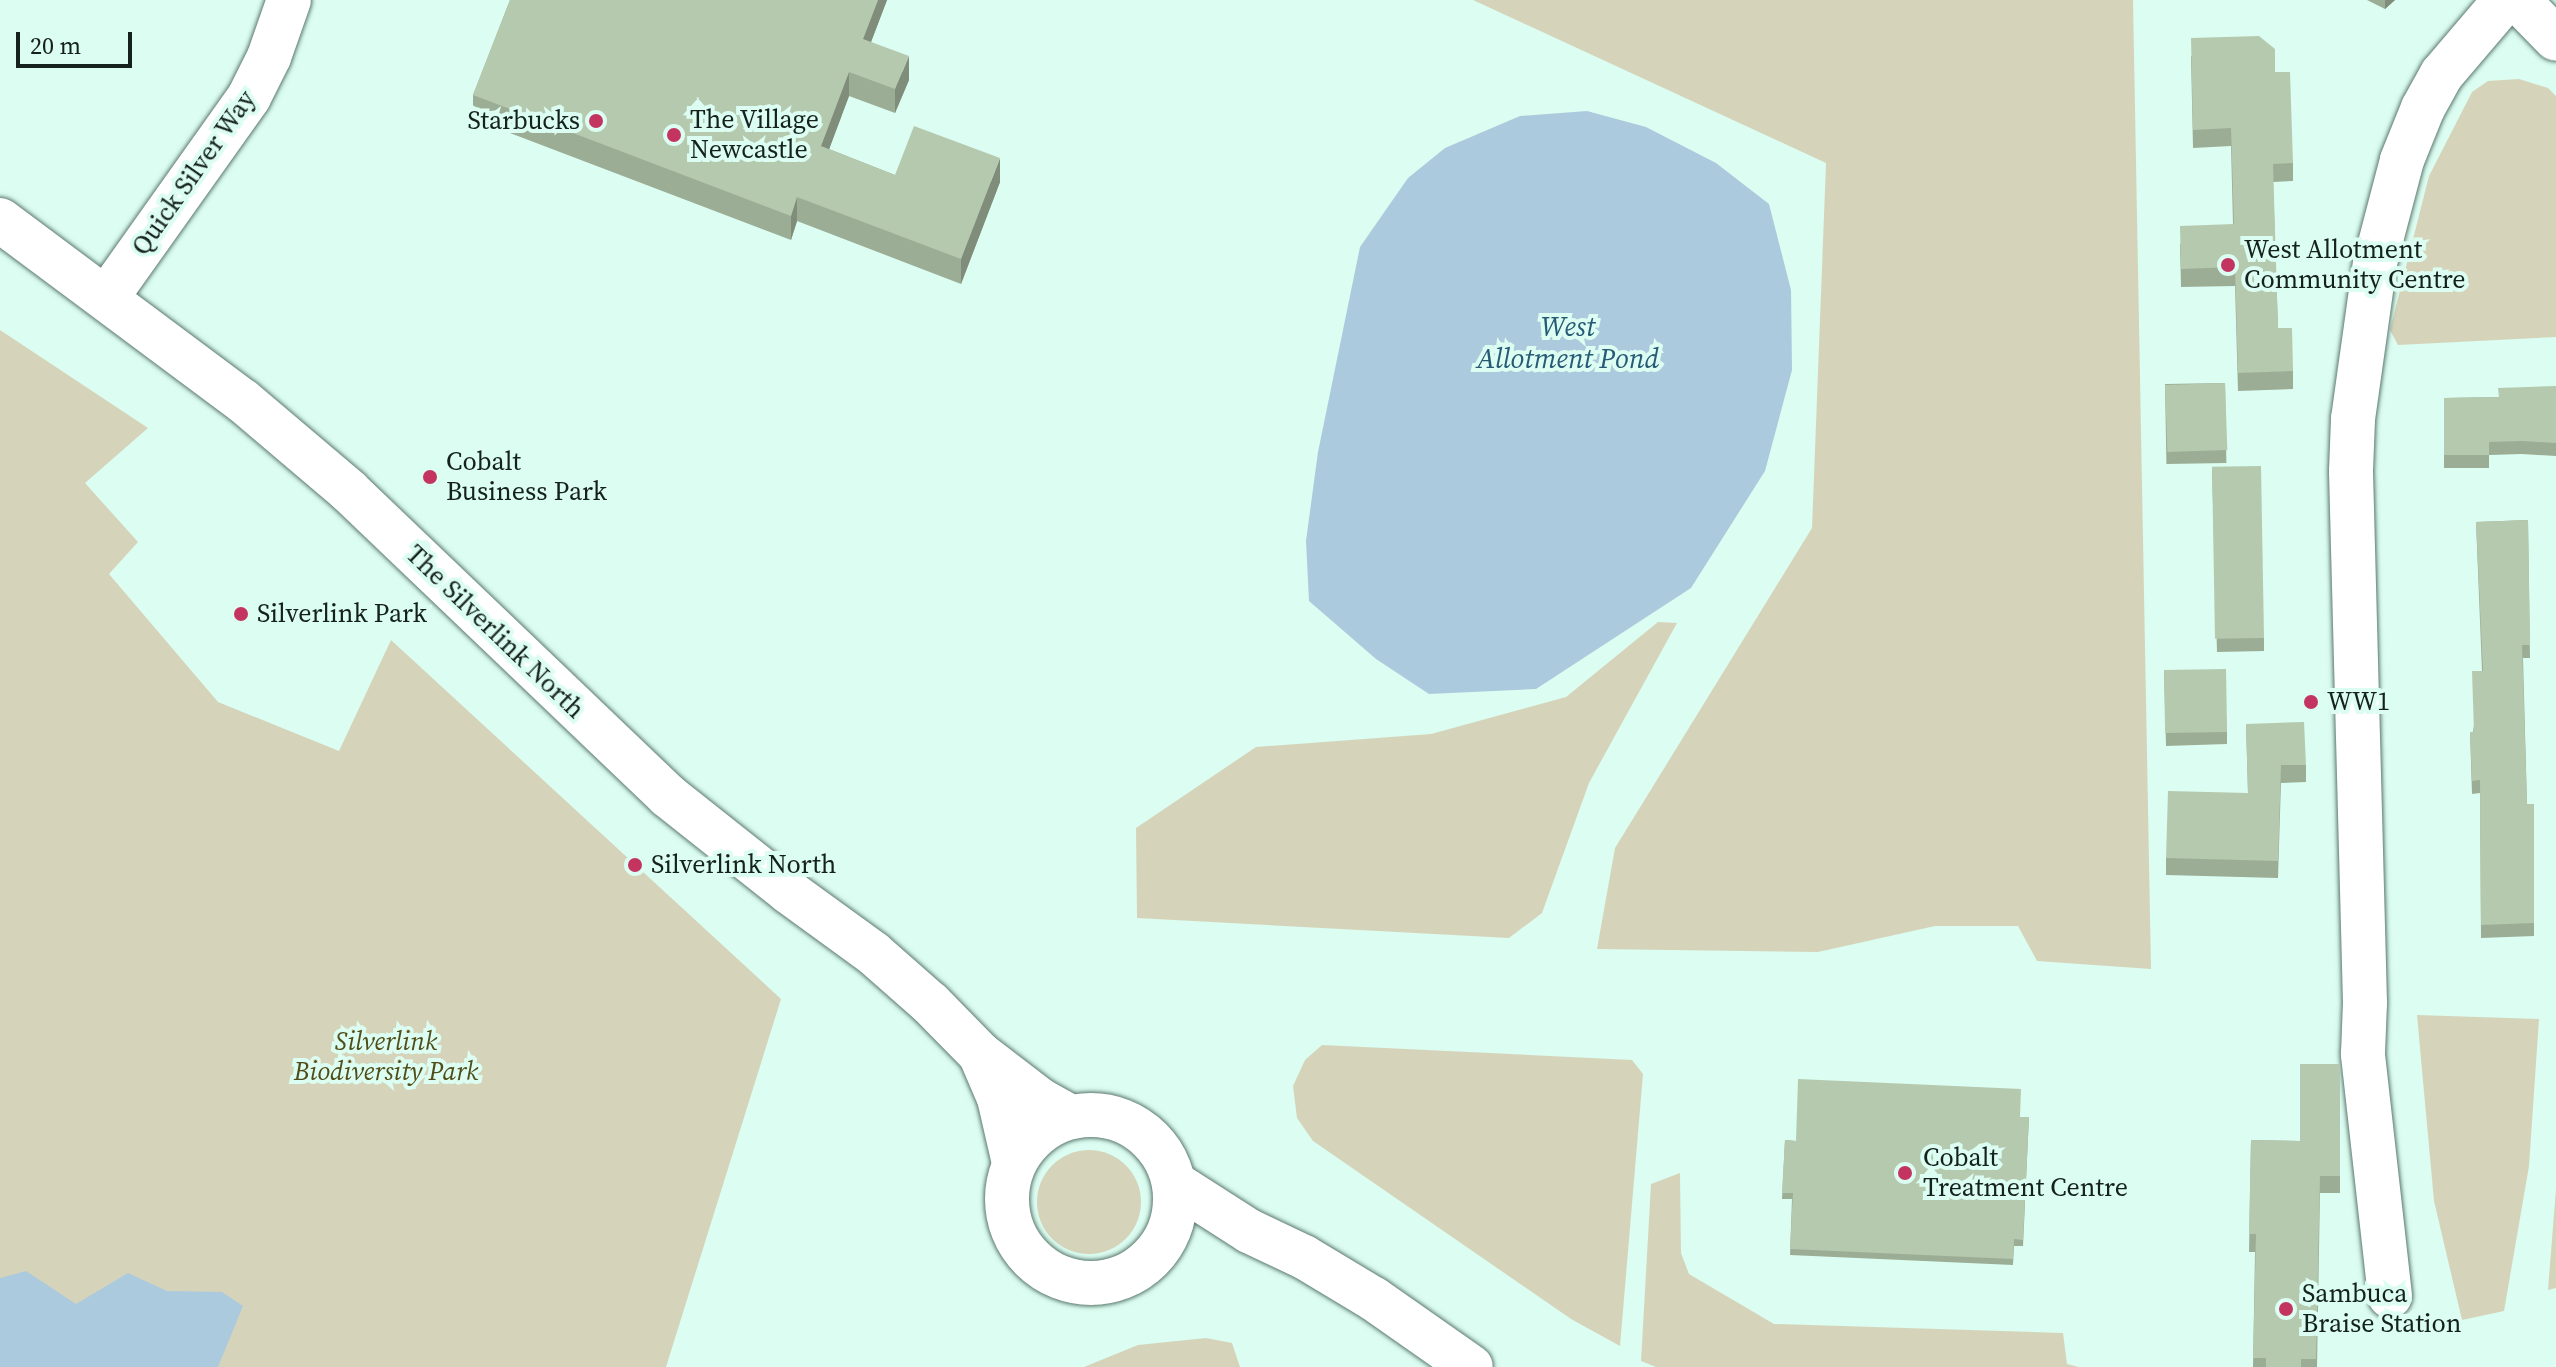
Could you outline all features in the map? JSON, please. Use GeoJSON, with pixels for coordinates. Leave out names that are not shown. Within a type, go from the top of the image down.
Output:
{"type":"FeatureCollection","features":[{"type":"Feature","properties":{"kind":"street","name":"Quick Silver Way"},"geometry":{"type":"LineString","coordinates":[[107,297],[249,97],[269,57],[289,0]]}},
{"type":"Feature","properties":{"kind":"street"},"geometry":{"type":"LineString","coordinates":[[2390,1296],[2363,1054],[2353,419],[2375,263],[2402,160],[2423,108],[2442,74],[2505,0]]}},
{"type":"Feature","properties":{"kind":"street"},"geometry":{"type":"LineString","coordinates":[[2518,0],[2556,39]]}},
{"type":"Feature","properties":{"kind":"street","name":"The Silverlink North"},"geometry":{"type":"LineString","coordinates":[[0,220],[243,401],[349,491],[635,768],[789,892],[873,953],[930,1003],[980,1054],[1040,1100],[1071,1117]]}},
{"type":"Feature","properties":{"kind":"street","name":"The Silverlink North"},"geometry":{"type":"LineString","coordinates":[[980,1054],[999,1098],[1014,1163]]}},
{"type":"Feature","properties":{"kind":"street"},"geometry":{"type":"LineString","coordinates":[[1106,1116],[1138,1129],[1161,1152],[1174,1183],[1174,1217],[1159,1249],[1140,1268],[1116,1280],[1082,1284],[1050,1274],[1025,1254],[1009,1220],[1006,1201],[1014,1163],[1037,1134],[1071,1117],[1106,1116]]}},
{"type":"Feature","properties":{"kind":"street"},"geometry":{"type":"LineString","coordinates":[[1174,1183],[1249,1231],[1304,1257],[1374,1299],[1471,1367]]}},
{"type":"Feature","properties":{"kind":"street"},"geometry":{"type":"LineString","coordinates":[[1159,1249],[1216,1233],[1249,1231]]}},
{"type":"Feature","properties":{"kind":"green space"},"geometry":{"type":"Polygon","coordinates":[[[1473,0],[2133,0],[2151,969],[2037,961],[2018,926],[1935,926],[1818,952],[1597,949],[1615,848],[1812,528],[1826,163],[1473,0]]]}},
{"type":"Feature","properties":{"kind":"green space"},"geometry":{"type":"Polygon","coordinates":[[[2519,79],[2548,88],[2556,96],[2556,337],[2398,345],[2390,330],[2429,176],[2472,92],[2488,81],[2519,79]]]}},
{"type":"Feature","properties":{"kind":"green space","name":"Silverlink Biodiversity Park"},"geometry":{"type":"Polygon","coordinates":[[[0,330],[148,428],[85,483],[138,542],[109,574],[218,702],[339,751],[391,640],[781,999],[666,1367],[0,1367],[0,330]]]}},
{"type":"Feature","properties":{"kind":"green space"},"geometry":{"type":"Polygon","coordinates":[[[1658,622],[1677,623],[1589,783],[1542,913],[1509,938],[1137,918],[1136,828],[1256,747],[1431,734],[1566,697],[1658,622]]]}},
{"type":"Feature","properties":{"kind":"green space"},"geometry":{"type":"Polygon","coordinates":[[[2417,1015],[2539,1019],[2529,1166],[2504,1311],[2462,1320],[2434,1201],[2417,1015]]]}},
{"type":"Feature","properties":{"kind":"green space"},"geometry":{"type":"Polygon","coordinates":[[[1322,1045],[1632,1060],[1643,1074],[1620,1346],[1571,1319],[1313,1141],[1297,1118],[1293,1086],[1305,1060],[1322,1045]]]}},
{"type":"Feature","properties":{"kind":"green space"},"geometry":{"type":"Polygon","coordinates":[[[1089,1150],[1109,1154],[1126,1165],[1137,1182],[1141,1202],[1137,1222],[1126,1239],[1109,1250],[1089,1254],[1069,1250],[1052,1239],[1041,1222],[1037,1202],[1041,1182],[1052,1165],[1069,1154],[1089,1150]]]}},
{"type":"Feature","properties":{"kind":"green space"},"geometry":{"type":"Polygon","coordinates":[[[1680,1173],[1681,1253],[1689,1274],[1774,1324],[2063,1333],[2067,1364],[2079,1367],[1656,1367],[1641,1361],[1651,1184],[1680,1173]]]}},
{"type":"Feature","properties":{"kind":"green space"},"geometry":{"type":"Polygon","coordinates":[[[2556,1189],[2556,1288],[2548,1290],[2556,1189]]]}},
{"type":"Feature","properties":{"kind":"green space"},"geometry":{"type":"Polygon","coordinates":[[[1206,1338],[1232,1343],[1240,1367],[1084,1367],[1138,1345],[1206,1338]]]}},
{"type":"Feature","properties":{"kind":"water","name":"West Allotment Pond"},"geometry":{"type":"Polygon","coordinates":[[[1587,111],[1646,127],[1716,163],[1769,204],[1791,290],[1792,370],[1765,471],[1691,588],[1536,689],[1429,694],[1376,659],[1309,601],[1306,541],[1318,452],[1360,247],[1408,178],[1445,148],[1520,116],[1587,111]]]}},
{"type":"Feature","properties":{"kind":"water"},"geometry":{"type":"Polygon","coordinates":[[[26,1271],[76,1304],[128,1273],[167,1291],[222,1292],[243,1306],[218,1367],[0,1367],[0,1278],[26,1271]]]}},
{"type":"Feature","properties":{"kind":"building","name":"The Village Newcastle"},"geometry":{"type":"Polygon","coordinates":[[[510,0],[878,0],[863,39],[909,56],[895,89],[849,72],[821,146],[895,175],[914,126],[1000,158],[961,259],[797,197],[791,216],[473,95],[510,0]]]}},
{"type":"Feature","properties":{"kind":"building"},"geometry":{"type":"Polygon","coordinates":[[[2259,36],[2275,49],[2275,72],[2290,72],[2293,163],[2273,164],[2278,328],[2292,328],[2293,371],[2238,373],[2235,267],[2181,269],[2180,226],[2234,224],[2231,128],[2193,130],[2191,38],[2259,36]]]}},
{"type":"Feature","properties":{"kind":"building"},"geometry":{"type":"Polygon","coordinates":[[[2225,383],[2227,450],[2167,452],[2165,385],[2225,383]]]}},
{"type":"Feature","properties":{"kind":"building"},"geometry":{"type":"Polygon","coordinates":[[[2556,386],[2556,443],[2489,442],[2489,455],[2444,455],[2444,398],[2499,397],[2498,388],[2556,386]]]}},
{"type":"Feature","properties":{"kind":"building"},"geometry":{"type":"Polygon","coordinates":[[[2261,466],[2264,638],[2215,639],[2212,467],[2261,466]]]}},
{"type":"Feature","properties":{"kind":"building"},"geometry":{"type":"Polygon","coordinates":[[[2528,520],[2530,645],[2522,645],[2527,804],[2534,804],[2534,923],[2481,925],[2480,780],[2472,781],[2470,732],[2474,732],[2472,671],[2483,671],[2476,522],[2528,520]]]}},
{"type":"Feature","properties":{"kind":"building"},"geometry":{"type":"Polygon","coordinates":[[[2226,669],[2227,732],[2165,733],[2164,670],[2226,669]]]}},
{"type":"Feature","properties":{"kind":"building"},"geometry":{"type":"Polygon","coordinates":[[[2304,722],[2306,765],[2281,765],[2278,861],[2166,858],[2168,791],[2248,793],[2246,724],[2304,722]]]}},
{"type":"Feature","properties":{"kind":"building","name":"Sambuca Braise Station"},"geometry":{"type":"Polygon","coordinates":[[[2300,1064],[2340,1064],[2340,1176],[2320,1176],[2316,1359],[2301,1359],[2301,1367],[2266,1367],[2266,1358],[2253,1358],[2256,1234],[2249,1234],[2251,1140],[2300,1141],[2300,1064]]]}},
{"type":"Feature","properties":{"kind":"building","name":"Cobalt Treatment Centre"},"geometry":{"type":"Polygon","coordinates":[[[1798,1079],[2021,1089],[2020,1117],[2029,1117],[2023,1240],[2014,1239],[2013,1259],[1790,1249],[1793,1193],[1782,1193],[1785,1140],[1796,1141],[1798,1079]]]}},
{"type":"Feature","properties":{"kind":"place","name":"Starbucks"},"geometry":{"type":"Point","coordinates":[596,121]}},
{"type":"Feature","properties":{"kind":"place","name":"The Village Newcastle"},"geometry":{"type":"Point","coordinates":[674,135]}},
{"type":"Feature","properties":{"kind":"place","name":"West Allotment Community Centre"},"geometry":{"type":"Point","coordinates":[2228,265]}},
{"type":"Feature","properties":{"kind":"place","name":"Cobalt Business Park"},"geometry":{"type":"Point","coordinates":[430,477]}},
{"type":"Feature","properties":{"kind":"place","name":"Silverlink Park"},"geometry":{"type":"Point","coordinates":[241,614]}},
{"type":"Feature","properties":{"kind":"place","name":"WW1"},"geometry":{"type":"Point","coordinates":[2311,702]}},
{"type":"Feature","properties":{"kind":"place","name":"Silverlink North"},"geometry":{"type":"Point","coordinates":[635,865]}},
{"type":"Feature","properties":{"kind":"place","name":"Cobalt Treatment Centre"},"geometry":{"type":"Point","coordinates":[1905,1173]}},
{"type":"Feature","properties":{"kind":"place","name":"Sambuca Braise Station"},"geometry":{"type":"Point","coordinates":[2286,1309]}}]}
